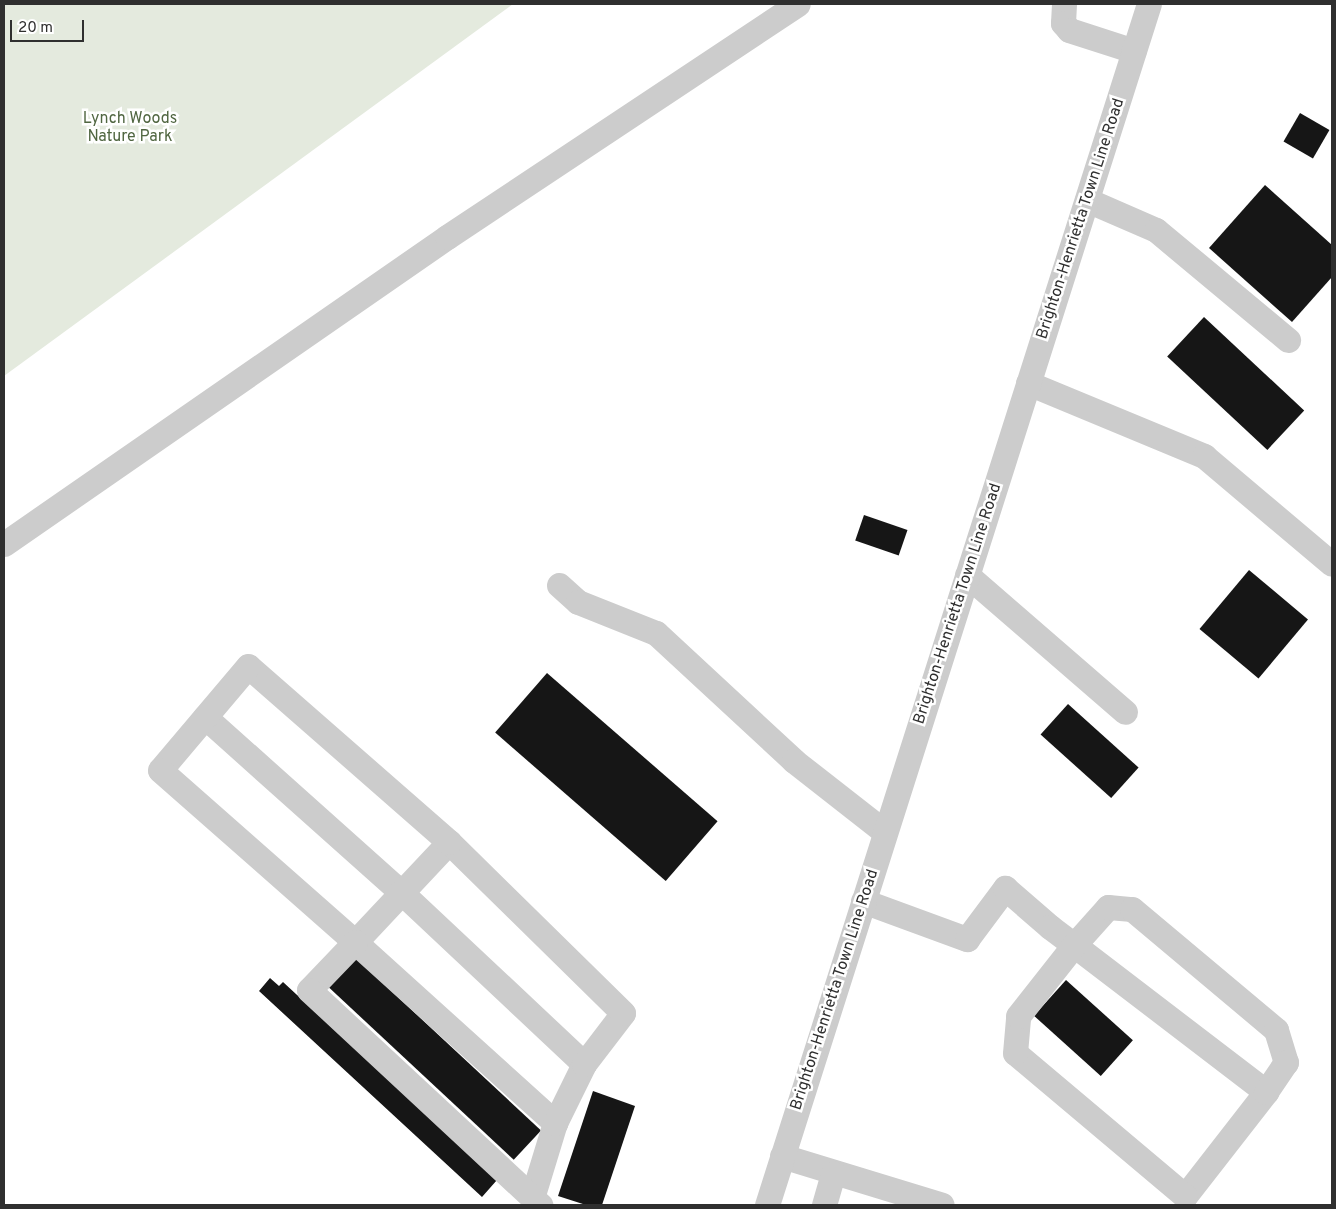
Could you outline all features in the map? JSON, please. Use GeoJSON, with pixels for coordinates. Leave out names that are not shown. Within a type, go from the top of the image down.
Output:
{"type":"FeatureCollection","features":[{"type":"Feature","properties":{"kind":"street"},"geometry":{"type":"LineString","coordinates":[[4,544],[447,237],[798,4]]}},
{"type":"Feature","properties":{"kind":"street"},"geometry":{"type":"LineString","coordinates":[[1064,4],[1063,23],[1069,30],[1134,51]]}},
{"type":"Feature","properties":{"kind":"street","name":"Brighton-Henrietta Town Line Road"},"geometry":{"type":"LineString","coordinates":[[768,1205],[1149,4]]}},
{"type":"Feature","properties":{"kind":"street"},"geometry":{"type":"LineString","coordinates":[[1087,200],[1156,230],[1288,340]]}},
{"type":"Feature","properties":{"kind":"street"},"geometry":{"type":"LineString","coordinates":[[1028,383],[1204,456],[1332,564]]}},
{"type":"Feature","properties":{"kind":"street"},"geometry":{"type":"LineString","coordinates":[[967,575],[1125,712]]}},
{"type":"Feature","properties":{"kind":"street"},"geometry":{"type":"LineString","coordinates":[[559,585],[578,602],[656,633],[794,761],[885,832]]}},
{"type":"Feature","properties":{"kind":"street"},"geometry":{"type":"LineString","coordinates":[[449,842],[401,892],[355,942],[309,990],[536,1202],[555,1123],[584,1064],[623,1013],[449,842],[248,666],[160,770],[355,942],[555,1123]]}},
{"type":"Feature","properties":{"kind":"street"},"geometry":{"type":"LineString","coordinates":[[205,717],[401,892],[584,1064]]}},
{"type":"Feature","properties":{"kind":"street"},"geometry":{"type":"LineString","coordinates":[[863,901],[967,939],[1005,888],[1074,945],[1266,1092]]}},
{"type":"Feature","properties":{"kind":"street"},"geometry":{"type":"LineString","coordinates":[[1108,907],[1132,909],[1276,1030],[1286,1062],[1266,1092],[1185,1196],[1016,1053],[1018,1016],[1074,945],[1108,907]]}},
{"type":"Feature","properties":{"kind":"street"},"geometry":{"type":"LineString","coordinates":[[782,1156],[942,1205]]}},
{"type":"Feature","properties":{"kind":"street"},"geometry":{"type":"LineString","coordinates":[[824,1205],[833,1172]]}},
{"type":"Feature","properties":{"kind":"green space","name":"Lynch Woods Nature Park"},"geometry":{"type":"Polygon","coordinates":[[[4,4],[513,4],[4,376],[4,4]]]}},
{"type":"Feature","properties":{"kind":"building"},"geometry":{"type":"Polygon","coordinates":[[[1300,113],[1329,130],[1313,159],[1284,142],[1300,113]]]}},
{"type":"Feature","properties":{"kind":"building"},"geometry":{"type":"Polygon","coordinates":[[[1265,185],[1332,245],[1332,277],[1292,322],[1209,248],[1265,185]]]}},
{"type":"Feature","properties":{"kind":"building"},"geometry":{"type":"Polygon","coordinates":[[[1204,317],[1304,410],[1267,450],[1167,356],[1204,317]]]}},
{"type":"Feature","properties":{"kind":"building"},"geometry":{"type":"Polygon","coordinates":[[[864,515],[907,530],[899,556],[855,541],[864,515]]]}},
{"type":"Feature","properties":{"kind":"building"},"geometry":{"type":"Polygon","coordinates":[[[1249,570],[1308,619],[1258,678],[1200,629],[1249,570]]]}},
{"type":"Feature","properties":{"kind":"building"},"geometry":{"type":"Polygon","coordinates":[[[547,673],[718,821],[666,881],[495,733],[547,673]]]}},
{"type":"Feature","properties":{"kind":"building"},"geometry":{"type":"Polygon","coordinates":[[[1068,704],[1139,768],[1111,798],[1041,734],[1068,704]]]}},
{"type":"Feature","properties":{"kind":"building"},"geometry":{"type":"Polygon","coordinates":[[[356,958],[541,1131],[514,1160],[329,987],[356,958]]]}},
{"type":"Feature","properties":{"kind":"building"},"geometry":{"type":"Polygon","coordinates":[[[270,978],[279,986],[283,982],[497,1180],[482,1197],[259,991],[270,978]]]}},
{"type":"Feature","properties":{"kind":"building"},"geometry":{"type":"Polygon","coordinates":[[[1066,980],[1133,1040],[1101,1076],[1034,1016],[1066,980]]]}},
{"type":"Feature","properties":{"kind":"building"},"geometry":{"type":"Polygon","coordinates":[[[593,1091],[635,1106],[602,1205],[586,1205],[558,1196],[593,1091]]]}}]}
